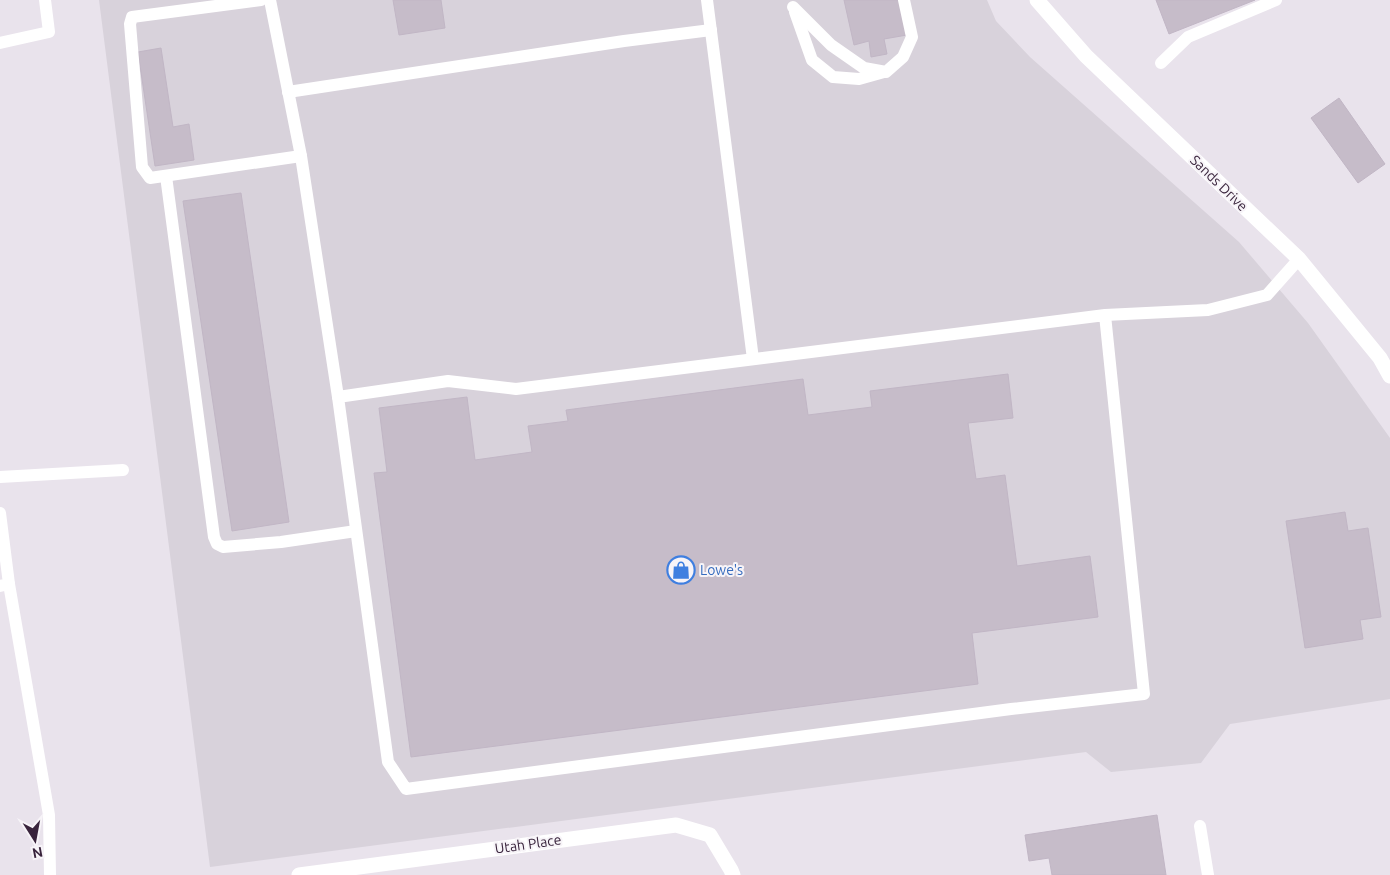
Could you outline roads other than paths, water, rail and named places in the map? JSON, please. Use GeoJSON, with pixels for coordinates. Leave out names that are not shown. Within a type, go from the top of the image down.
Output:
{"type":"FeatureCollection","features":[{"type":"Feature","properties":{"kind":"street","name":"Sands Drive"},"geometry":{"type":"LineString","coordinates":[[1037,0],[1086,56],[1299,259],[1380,358],[1390,376]]}},
{"type":"Feature","properties":{"kind":"street","name":"Utah Place"},"geometry":{"type":"LineString","coordinates":[[299,875],[676,825],[710,835],[731,870],[732,875]]}},
{"type":"Feature","properties":{"kind":"lane"},"geometry":{"type":"LineString","coordinates":[[0,43],[49,32],[45,0]]}},
{"type":"Feature","properties":{"kind":"lane"},"geometry":{"type":"LineString","coordinates":[[261,0],[132,17],[130,24],[142,167],[150,178],[301,156]]}},
{"type":"Feature","properties":{"kind":"lane"},"geometry":{"type":"LineString","coordinates":[[270,0],[301,156],[338,397],[388,762],[406,789],[1011,709],[1144,694],[1105,315]]}},
{"type":"Feature","properties":{"kind":"lane"},"geometry":{"type":"LineString","coordinates":[[706,0],[754,359]]}},
{"type":"Feature","properties":{"kind":"lane"},"geometry":{"type":"LineString","coordinates":[[886,72],[864,68],[831,45],[793,7],[812,60],[833,77],[859,79],[886,72],[903,57],[912,37],[904,0]]}},
{"type":"Feature","properties":{"kind":"lane"},"geometry":{"type":"LineString","coordinates":[[1161,63],[1188,37],[1276,0]]}},
{"type":"Feature","properties":{"kind":"lane"},"geometry":{"type":"LineString","coordinates":[[288,92],[624,41],[711,30]]}},
{"type":"Feature","properties":{"kind":"lane"},"geometry":{"type":"LineString","coordinates":[[166,176],[214,537],[217,544],[223,547],[356,530]]}},
{"type":"Feature","properties":{"kind":"lane"},"geometry":{"type":"LineString","coordinates":[[338,397],[448,380],[516,389],[1105,315],[1208,310],[1267,295],[1299,259]]}},
{"type":"Feature","properties":{"kind":"lane"},"geometry":{"type":"LineString","coordinates":[[0,477],[123,470]]}},
{"type":"Feature","properties":{"kind":"lane"},"geometry":{"type":"LineString","coordinates":[[0,513],[5,585],[49,815],[50,875]]}},
{"type":"Feature","properties":{"kind":"lane"},"geometry":{"type":"LineString","coordinates":[[1200,826],[1208,875]]}},
{"type":"Feature","properties":{"kind":"place","name":"Lowe's"},"geometry":{"type":"Point","coordinates":[681,570]}}]}
